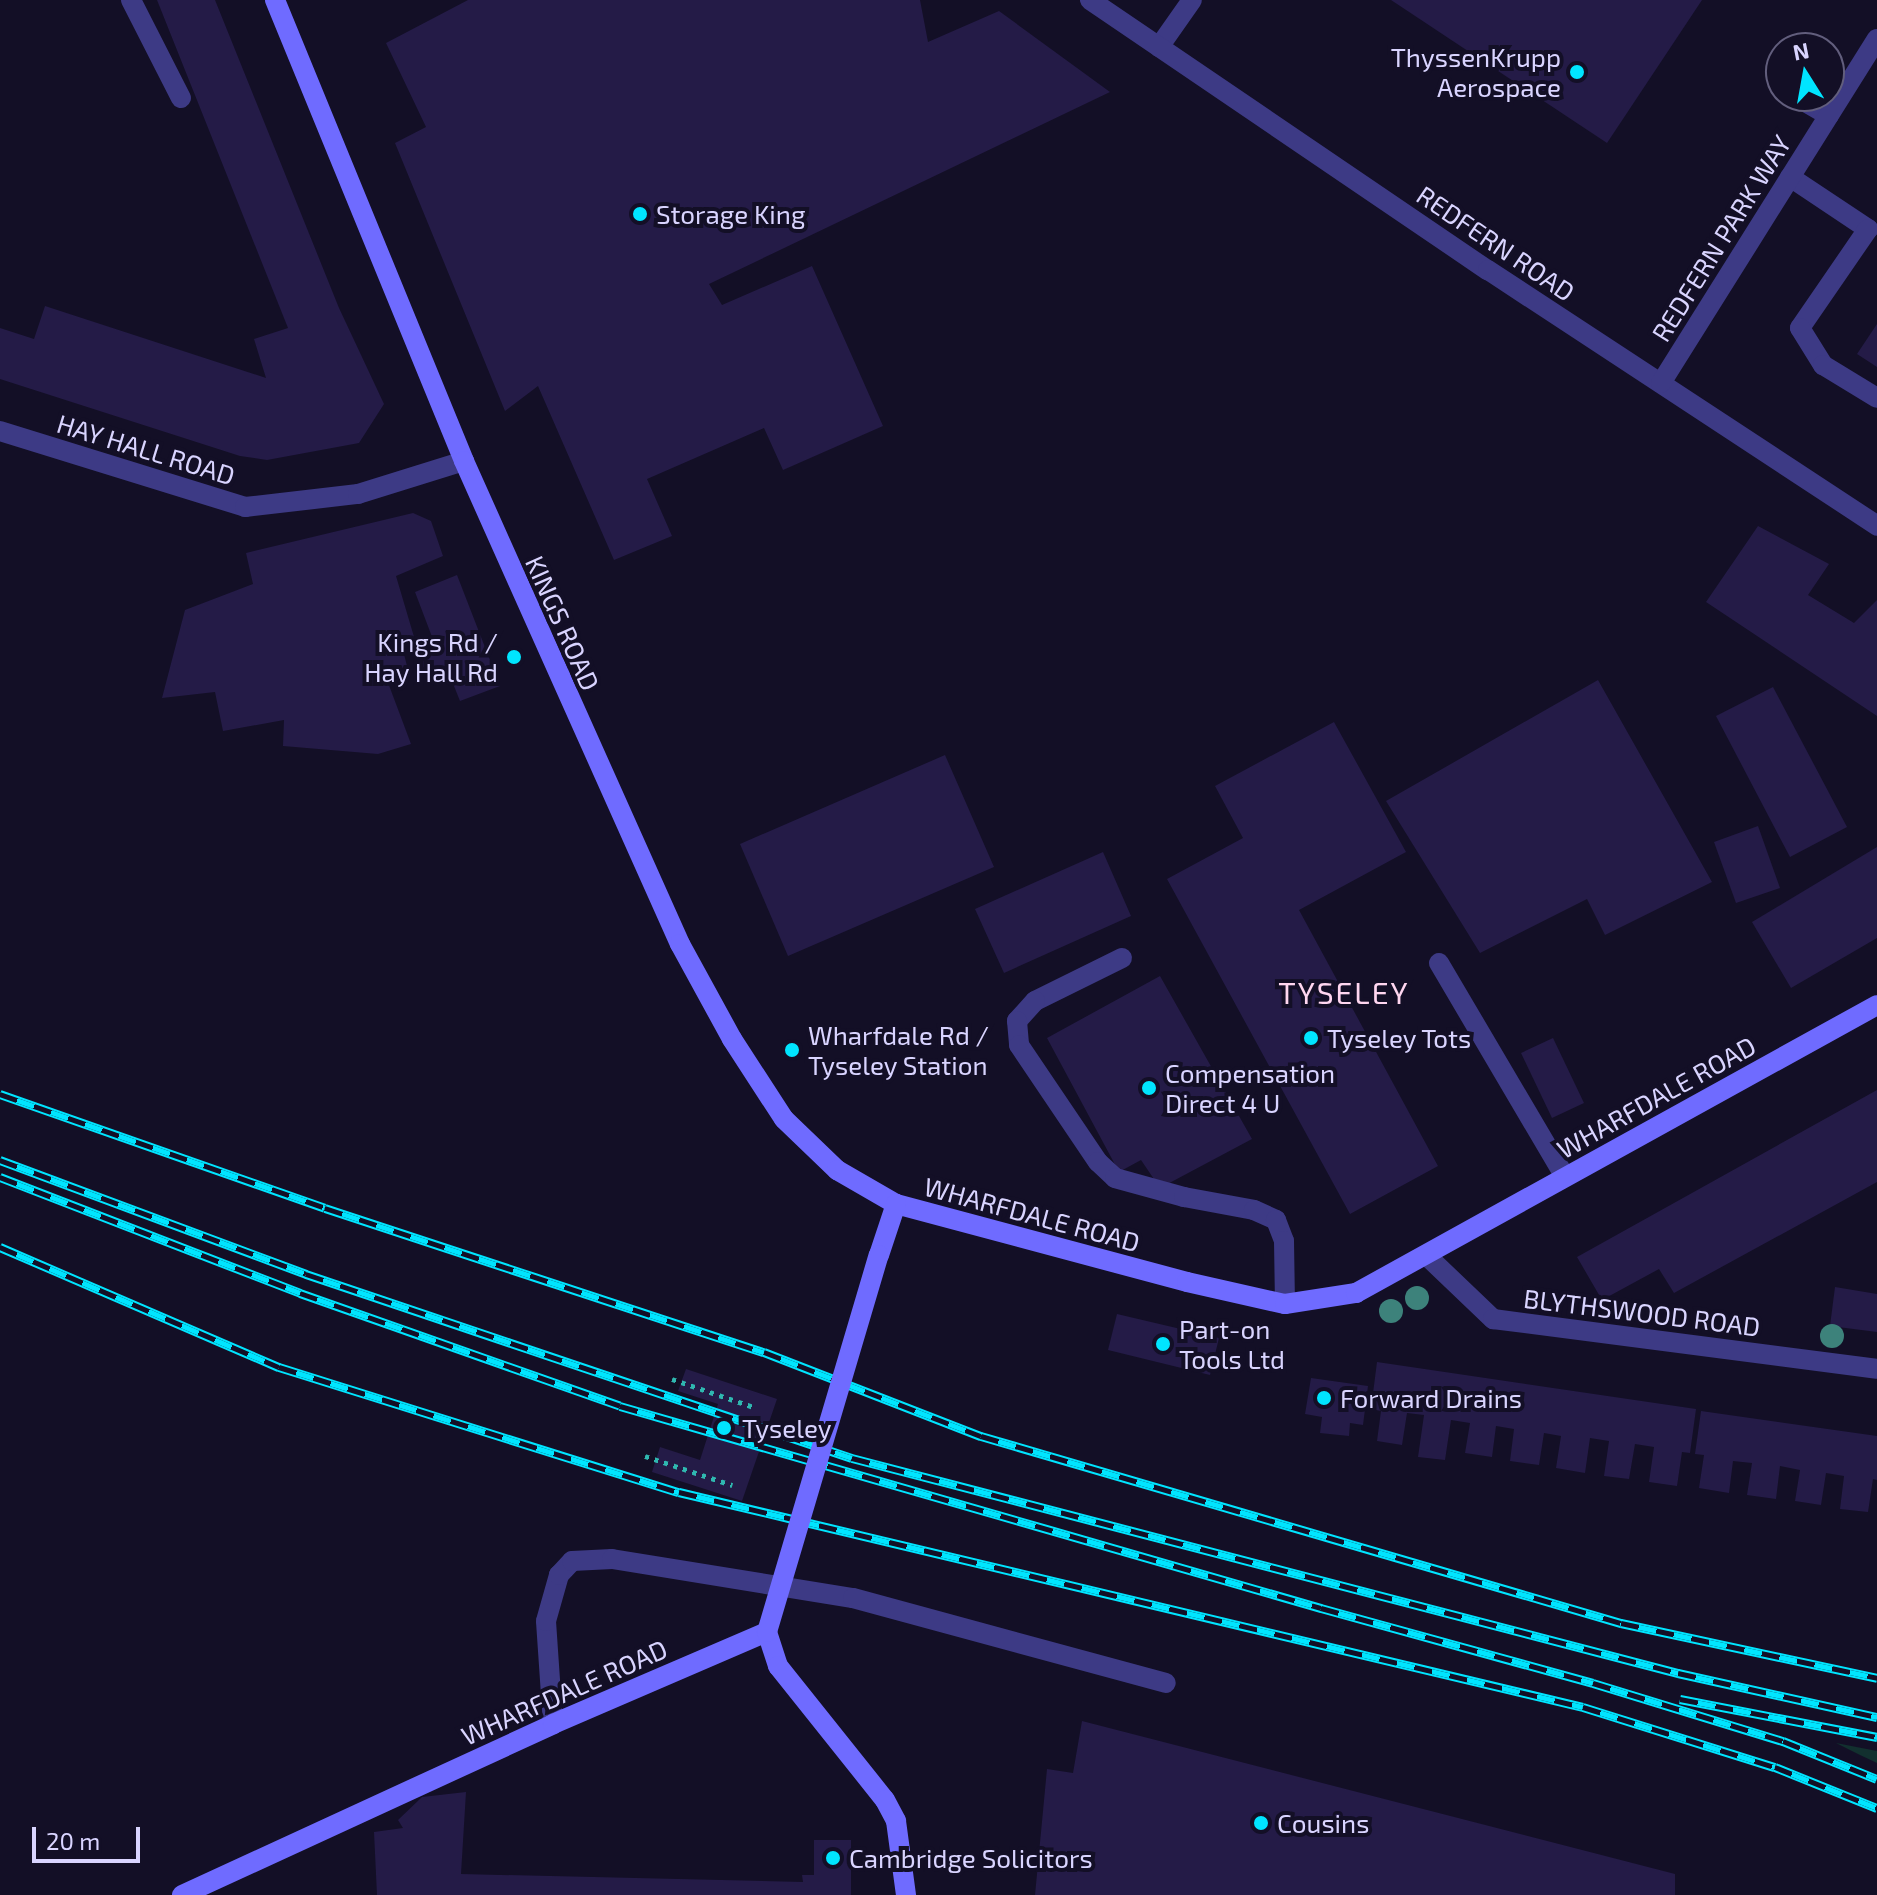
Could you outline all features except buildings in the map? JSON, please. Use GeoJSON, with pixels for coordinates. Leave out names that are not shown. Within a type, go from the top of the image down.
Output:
{"type":"FeatureCollection","features":[{"type":"Feature","properties":{"kind":"main road","name":"KINGS ROAD"},"geometry":{"type":"LineString","coordinates":[[275,0],[464,461],[673,930],[732,1039],[784,1119],[837,1170],[896,1204]]}},
{"type":"Feature","properties":{"kind":"main road","name":"WHARFDALE ROAD"},"geometry":{"type":"LineString","coordinates":[[182,1895],[553,1724],[767,1632],[896,1204],[1187,1282],[1285,1304],[1356,1293],[1877,1005]]}},
{"type":"Feature","properties":{"kind":"main road"},"geometry":{"type":"LineString","coordinates":[[767,1632],[778,1666],[885,1800],[896,1821],[906,1895]]}},
{"type":"Feature","properties":{"kind":"street"},"geometry":{"type":"LineString","coordinates":[[131,0],[181,98]]}},
{"type":"Feature","properties":{"kind":"street","name":"REDFERN ROAD"},"geometry":{"type":"LineString","coordinates":[[1090,0],[1877,526]]}},
{"type":"Feature","properties":{"kind":"street"},"geometry":{"type":"LineString","coordinates":[[1159,47],[1192,0]]}},
{"type":"Feature","properties":{"kind":"street","name":"REDFERN PARK WAY"},"geometry":{"type":"LineString","coordinates":[[1661,383],[1877,39]]}},
{"type":"Feature","properties":{"kind":"street"},"geometry":{"type":"LineString","coordinates":[[1822,112],[1829,116]]}},
{"type":"Feature","properties":{"kind":"street"},"geometry":{"type":"LineString","coordinates":[[1790,177],[1873,223],[1800,328],[1823,365],[1877,398]]}},
{"type":"Feature","properties":{"kind":"street","name":"HAY HALL ROAD"},"geometry":{"type":"LineString","coordinates":[[0,431],[245,507],[358,494],[464,461]]}},
{"type":"Feature","properties":{"kind":"street"},"geometry":{"type":"LineString","coordinates":[[1122,958],[1035,1001],[1017,1021],[1019,1045],[1098,1162],[1115,1178],[1184,1197],[1254,1210],[1276,1220],[1284,1241],[1285,1304]]}},
{"type":"Feature","properties":{"kind":"street"},"geometry":{"type":"LineString","coordinates":[[1439,963],[1565,1177]]}},
{"type":"Feature","properties":{"kind":"street","name":"BLYTHSWOOD ROAD"},"geometry":{"type":"LineString","coordinates":[[1426,1255],[1493,1319],[1877,1369]]}},
{"type":"Feature","properties":{"kind":"street"},"geometry":{"type":"LineString","coordinates":[[553,1724],[546,1621],[559,1575],[572,1561],[612,1559],[853,1598],[1166,1683]]}},
{"type":"Feature","properties":{"kind":"path"},"geometry":{"type":"LineString","coordinates":[[672,1379],[756,1408]]}},
{"type":"Feature","properties":{"kind":"path"},"geometry":{"type":"LineString","coordinates":[[645,1456],[732,1485]]}},
{"type":"Feature","properties":{"kind":"green space"},"geometry":{"type":"Polygon","coordinates":[[[1836,1743],[1877,1751],[1877,1763],[1860,1755],[1836,1743]]]}},
{"type":"Feature","properties":{"kind":"railway"},"geometry":{"type":"LineString","coordinates":[[0,1094],[325,1208],[764,1352],[981,1436],[1621,1623],[1877,1678]]}},
{"type":"Feature","properties":{"kind":"railway"},"geometry":{"type":"LineString","coordinates":[[0,1160],[306,1274],[852,1458],[1678,1673],[1877,1717]]}},
{"type":"Feature","properties":{"kind":"railway"},"geometry":{"type":"LineString","coordinates":[[0,1177],[300,1293],[620,1406],[1593,1683],[1783,1741],[1877,1779]]}},
{"type":"Feature","properties":{"kind":"railway"},"geometry":{"type":"LineString","coordinates":[[0,1247],[279,1367],[679,1492],[1583,1707],[1775,1767],[1877,1808]]}},
{"type":"Feature","properties":{"kind":"railway"},"geometry":{"type":"LineString","coordinates":[[1680,1699],[1877,1737]]}},
{"type":"Feature","properties":{"kind":"place","name":"ThyssenKrupp Aerospace"},"geometry":{"type":"Point","coordinates":[1577,72]}},
{"type":"Feature","properties":{"kind":"place","name":"Storage King"},"geometry":{"type":"Point","coordinates":[640,214]}},
{"type":"Feature","properties":{"kind":"place","name":"Kings Rd / Hay Hall Rd"},"geometry":{"type":"Point","coordinates":[514,657]}},
{"type":"Feature","properties":{"kind":"place","name":"Tyseley Tots"},"geometry":{"type":"Point","coordinates":[1311,1038]}},
{"type":"Feature","properties":{"kind":"place","name":"Wharfdale Rd / Tyseley Station"},"geometry":{"type":"Point","coordinates":[792,1050]}},
{"type":"Feature","properties":{"kind":"place","name":"Compensation Direct 4 U"},"geometry":{"type":"Point","coordinates":[1149,1088]}},
{"type":"Feature","properties":{"kind":"place","name":"Part-on Tools Ltd"},"geometry":{"type":"Point","coordinates":[1163,1344]}},
{"type":"Feature","properties":{"kind":"place","name":"Forward Drains"},"geometry":{"type":"Point","coordinates":[1324,1398]}},
{"type":"Feature","properties":{"kind":"place","name":"Tyseley"},"geometry":{"type":"Point","coordinates":[724,1428]}},
{"type":"Feature","properties":{"kind":"place","name":"Cousins"},"geometry":{"type":"Point","coordinates":[1261,1823]}},
{"type":"Feature","properties":{"kind":"place","name":"Cambridge Solicitors"},"geometry":{"type":"Point","coordinates":[833,1858]}},
{"type":"Feature","properties":{"kind":"district","name":"TYSELEY"},"geometry":{"type":"Point","coordinates":[1344,992]}}]}
